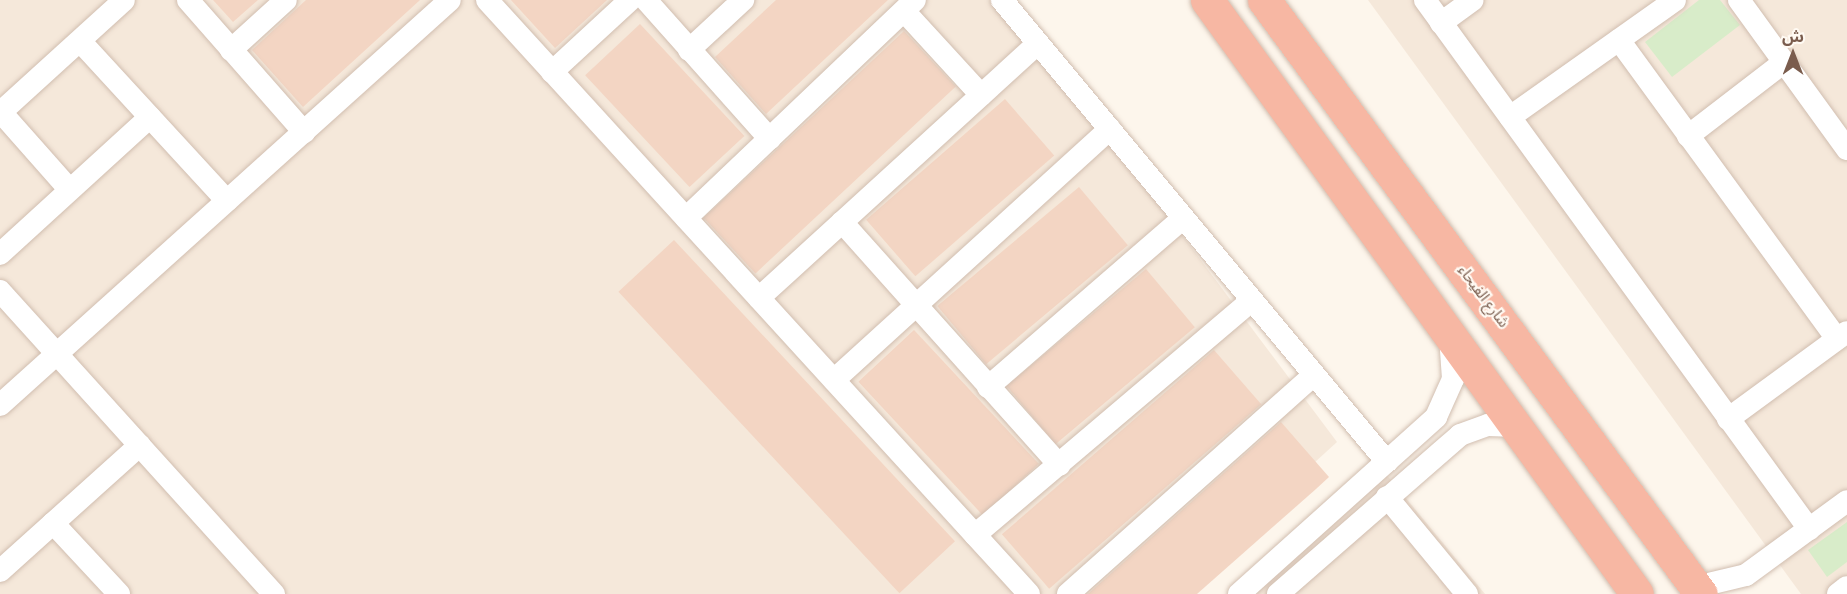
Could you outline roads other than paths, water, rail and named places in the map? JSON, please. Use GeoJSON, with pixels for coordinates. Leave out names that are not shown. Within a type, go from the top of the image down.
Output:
{"type":"FeatureCollection","features":[{"type":"Feature","properties":{"kind":"highway"},"geometry":{"type":"LineString","coordinates":[[1207,0],[1445,324],[1637,594]]}},
{"type":"Feature","properties":{"kind":"highway","name":"شارع الفيحاء"},"geometry":{"type":"LineString","coordinates":[[1264,0],[1699,590]]}},
{"type":"Feature","properties":{"kind":"highway"},"geometry":{"type":"LineString","coordinates":[[1315,146],[1351,120]]}},
{"type":"Feature","properties":{"kind":"street"},"geometry":{"type":"LineString","coordinates":[[69,189],[0,112],[124,0]]}},
{"type":"Feature","properties":{"kind":"street"},"geometry":{"type":"LineString","coordinates":[[188,0],[304,132]]}},
{"type":"Feature","properties":{"kind":"street"},"geometry":{"type":"LineString","coordinates":[[231,50],[286,0]]}},
{"type":"Feature","properties":{"kind":"street"},"geometry":{"type":"LineString","coordinates":[[0,405],[450,0]]}},
{"type":"Feature","properties":{"kind":"street"},"geometry":{"type":"LineString","coordinates":[[487,0],[1029,594]]}},
{"type":"Feature","properties":{"kind":"street"},"geometry":{"type":"LineString","coordinates":[[552,72],[630,0]]}},
{"type":"Feature","properties":{"kind":"street"},"geometry":{"type":"LineString","coordinates":[[646,0],[770,139]]}},
{"type":"Feature","properties":{"kind":"street"},"geometry":{"type":"LineString","coordinates":[[689,50],[743,0]]}},
{"type":"Feature","properties":{"kind":"street"},"geometry":{"type":"LineString","coordinates":[[1002,0],[1387,462]]}},
{"type":"Feature","properties":{"kind":"street"},"geometry":{"type":"LineString","coordinates":[[1425,0],[1809,529]]}},
{"type":"Feature","properties":{"kind":"street"},"geometry":{"type":"LineString","coordinates":[[1441,23],[1473,0]]}},
{"type":"Feature","properties":{"kind":"street"},"geometry":{"type":"LineString","coordinates":[[1510,117],[1675,0]]}},
{"type":"Feature","properties":{"kind":"street"},"geometry":{"type":"LineString","coordinates":[[1739,0],[1847,149]]}},
{"type":"Feature","properties":{"kind":"street"},"geometry":{"type":"LineString","coordinates":[[686,218],[910,6],[981,95]]}},
{"type":"Feature","properties":{"kind":"street"},"geometry":{"type":"LineString","coordinates":[[80,40],[227,201]]}},
{"type":"Feature","properties":{"kind":"street"},"geometry":{"type":"LineString","coordinates":[[1619,40],[1688,136],[1842,335],[1728,419]]}},
{"type":"Feature","properties":{"kind":"street"},"geometry":{"type":"LineString","coordinates":[[759,298],[1038,43]]}},
{"type":"Feature","properties":{"kind":"street"},"geometry":{"type":"LineString","coordinates":[[1688,136],[1784,62]]}},
{"type":"Feature","properties":{"kind":"street"},"geometry":{"type":"LineString","coordinates":[[0,254],[150,117]]}},
{"type":"Feature","properties":{"kind":"street"},"geometry":{"type":"LineString","coordinates":[[834,380],[1110,129]]}},
{"type":"Feature","properties":{"kind":"street"},"geometry":{"type":"LineString","coordinates":[[988,387],[1183,218]]}},
{"type":"Feature","properties":{"kind":"street"},"geometry":{"type":"LineString","coordinates":[[842,222],[914,307],[1059,465]]}},
{"type":"Feature","properties":{"kind":"street"},"geometry":{"type":"LineString","coordinates":[[0,291],[140,445],[267,591]]}},
{"type":"Feature","properties":{"kind":"street"},"geometry":{"type":"LineString","coordinates":[[975,535],[1252,300]]}},
{"type":"Feature","properties":{"kind":"street"},"geometry":{"type":"LineString","coordinates":[[1239,594],[1436,417],[1446,399],[1454,365],[1445,324]]}},
{"type":"Feature","properties":{"kind":"street"},"geometry":{"type":"LineString","coordinates":[[1068,594],[1314,375]]}},
{"type":"Feature","properties":{"kind":"street"},"geometry":{"type":"LineString","coordinates":[[1278,594],[1460,435],[1488,425],[1517,426]]}},
{"type":"Feature","properties":{"kind":"street"},"geometry":{"type":"LineString","coordinates":[[0,571],[140,445]]}},
{"type":"Feature","properties":{"kind":"street"},"geometry":{"type":"LineString","coordinates":[[1387,497],[1467,594]]}},
{"type":"Feature","properties":{"kind":"street"},"geometry":{"type":"LineString","coordinates":[[1699,590],[1746,575],[1847,501]]}},
{"type":"Feature","properties":{"kind":"street"},"geometry":{"type":"LineString","coordinates":[[53,523],[107,590]]}},
{"type":"Feature","properties":{"kind":"street"},"geometry":{"type":"LineString","coordinates":[[1838,594],[1847,587]]}}]}
